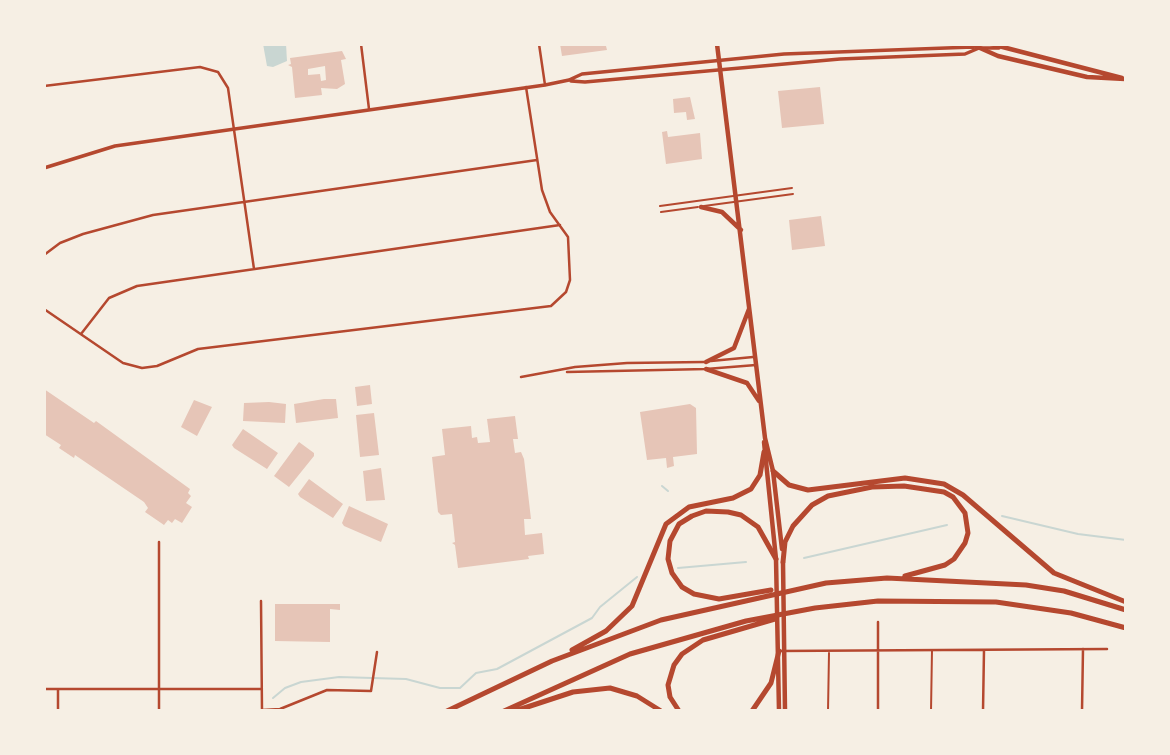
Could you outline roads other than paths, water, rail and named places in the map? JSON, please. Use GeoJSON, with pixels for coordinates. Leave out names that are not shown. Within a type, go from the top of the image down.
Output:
{"type":"FeatureCollection","features":[{"type":"Feature","properties":{"kind":"highway"},"geometry":{"type":"LineString","coordinates":[[447,711],[606,631],[626,614],[642,587],[662,531],[673,517],[699,504],[743,494],[751,489],[763,467],[765,457]]}},
{"type":"Feature","properties":{"kind":"highway"},"geometry":{"type":"LineString","coordinates":[[773,469],[789,485],[808,490],[905,478],[944,484],[962,495],[1054,573],[1126,602]]}},
{"type":"Feature","properties":{"kind":"highway"},"geometry":{"type":"LineString","coordinates":[[776,559],[758,527],[741,515],[719,511],[699,513],[679,524],[672,535],[668,559],[672,573],[682,587],[710,599],[887,579],[935,570],[954,559],[968,533],[965,513],[953,497],[934,488],[872,487],[828,496],[813,505],[793,526],[785,542],[783,562]]}},
{"type":"Feature","properties":{"kind":"highway"},"geometry":{"type":"LineString","coordinates":[[887,579],[1026,585],[1083,596],[1126,610]]}},
{"type":"Feature","properties":{"kind":"highway"},"geometry":{"type":"LineString","coordinates":[[552,660],[661,620],[798,587]]}},
{"type":"Feature","properties":{"kind":"highway"},"geometry":{"type":"LineString","coordinates":[[505,711],[630,654],[746,621],[815,608],[878,601],[996,602],[1071,613],[1126,628]]}},
{"type":"Feature","properties":{"kind":"highway"},"geometry":{"type":"LineString","coordinates":[[679,711],[670,698],[669,678],[674,665],[687,649],[703,640],[815,608]]}},
{"type":"Feature","properties":{"kind":"highway"},"geometry":{"type":"LineString","coordinates":[[752,711],[771,683],[782,650]]}},
{"type":"Feature","properties":{"kind":"highway"},"geometry":{"type":"LineString","coordinates":[[515,711],[573,692],[610,688],[637,696],[661,711]]}},
{"type":"Feature","properties":{"kind":"main road"},"geometry":{"type":"LineString","coordinates":[[717,44],[756,356],[765,457],[773,469],[783,562],[779,711]]}},
{"type":"Feature","properties":{"kind":"main road"},"geometry":{"type":"LineString","coordinates":[[971,44],[998,56],[1087,77],[1125,79]]}},
{"type":"Feature","properties":{"kind":"main road"},"geometry":{"type":"LineString","coordinates":[[991,44],[1125,79]]}},
{"type":"Feature","properties":{"kind":"main road"},"geometry":{"type":"LineString","coordinates":[[701,207],[722,212],[741,230]]}},
{"type":"Feature","properties":{"kind":"main road"},"geometry":{"type":"LineString","coordinates":[[706,362],[734,348],[750,305]]}},
{"type":"Feature","properties":{"kind":"main road"},"geometry":{"type":"LineString","coordinates":[[706,369],[747,383],[761,405]]}},
{"type":"Feature","properties":{"kind":"main road"},"geometry":{"type":"LineString","coordinates":[[765,438],[765,457]]}},
{"type":"Feature","properties":{"kind":"main road"},"geometry":{"type":"LineString","coordinates":[[763,467],[783,633]]}},
{"type":"Feature","properties":{"kind":"main road"},"geometry":{"type":"LineString","coordinates":[[782,650],[785,711]]}},
{"type":"Feature","properties":{"kind":"street"},"geometry":{"type":"LineString","coordinates":[[361,44],[369,109]]}},
{"type":"Feature","properties":{"kind":"street"},"geometry":{"type":"LineString","coordinates":[[539,44],[545,85]]}},
{"type":"Feature","properties":{"kind":"street"},"geometry":{"type":"LineString","coordinates":[[44,169],[115,146],[545,85],[582,74],[719,59],[943,45],[999,48]]}},
{"type":"Feature","properties":{"kind":"street"},"geometry":{"type":"LineString","coordinates":[[569,80],[585,82],[720,68],[965,54],[979,48]]}},
{"type":"Feature","properties":{"kind":"street"},"geometry":{"type":"LineString","coordinates":[[44,86],[208,67],[218,72],[226,81],[254,269]]}},
{"type":"Feature","properties":{"kind":"street"},"geometry":{"type":"LineString","coordinates":[[44,309],[128,365],[150,368],[198,349],[543,308],[556,303],[566,292],[571,273],[568,237],[546,203],[526,87]]}},
{"type":"Feature","properties":{"kind":"street"},"geometry":{"type":"LineString","coordinates":[[44,255],[60,243],[111,225],[153,215],[537,160]]}},
{"type":"Feature","properties":{"kind":"street"},"geometry":{"type":"LineString","coordinates":[[81,334],[102,305],[127,288],[560,225]]}},
{"type":"Feature","properties":{"kind":"street"},"geometry":{"type":"LineString","coordinates":[[564,371],[575,367],[706,362],[756,356]]}},
{"type":"Feature","properties":{"kind":"street"},"geometry":{"type":"LineString","coordinates":[[521,377],[564,371],[706,369],[757,365]]}},
{"type":"Feature","properties":{"kind":"street"},"geometry":{"type":"LineString","coordinates":[[159,541],[159,711]]}},
{"type":"Feature","properties":{"kind":"street"},"geometry":{"type":"LineString","coordinates":[[261,601],[262,711],[280,709],[327,690],[372,691],[377,652]]}},
{"type":"Feature","properties":{"kind":"street"},"geometry":{"type":"LineString","coordinates":[[877,622],[878,711]]}},
{"type":"Feature","properties":{"kind":"street"},"geometry":{"type":"LineString","coordinates":[[1082,711],[1083,649]]}},
{"type":"Feature","properties":{"kind":"street"},"geometry":{"type":"LineString","coordinates":[[782,650],[1107,649]]}},
{"type":"Feature","properties":{"kind":"street"},"geometry":{"type":"LineString","coordinates":[[983,711],[984,650]]}},
{"type":"Feature","properties":{"kind":"street"},"geometry":{"type":"LineString","coordinates":[[44,689],[261,689]]}},
{"type":"Feature","properties":{"kind":"street"},"geometry":{"type":"LineString","coordinates":[[58,689],[58,711]]}},
{"type":"Feature","properties":{"kind":"lane"},"geometry":{"type":"LineString","coordinates":[[661,212],[701,207],[792,188]]}},
{"type":"Feature","properties":{"kind":"lane"},"geometry":{"type":"LineString","coordinates":[[660,206],[793,194]]}},
{"type":"Feature","properties":{"kind":"lane"},"geometry":{"type":"LineString","coordinates":[[828,711],[829,650]]}},
{"type":"Feature","properties":{"kind":"lane"},"geometry":{"type":"LineString","coordinates":[[931,711],[932,650]]}},
{"type":"Feature","properties":{"kind":"waterway"},"geometry":{"type":"LineString","coordinates":[[662,486],[668,491]]}},
{"type":"Feature","properties":{"kind":"waterway"},"geometry":{"type":"LineString","coordinates":[[1002,516],[1078,534],[1126,540]]}},
{"type":"Feature","properties":{"kind":"waterway"},"geometry":{"type":"LineString","coordinates":[[804,558],[947,525]]}},
{"type":"Feature","properties":{"kind":"waterway"},"geometry":{"type":"LineString","coordinates":[[678,568],[746,562]]}},
{"type":"Feature","properties":{"kind":"waterway"},"geometry":{"type":"LineString","coordinates":[[273,698],[285,688],[301,682],[339,677],[406,679],[440,688],[460,688],[476,673],[497,669],[592,618],[600,607],[637,577]]}}]}
